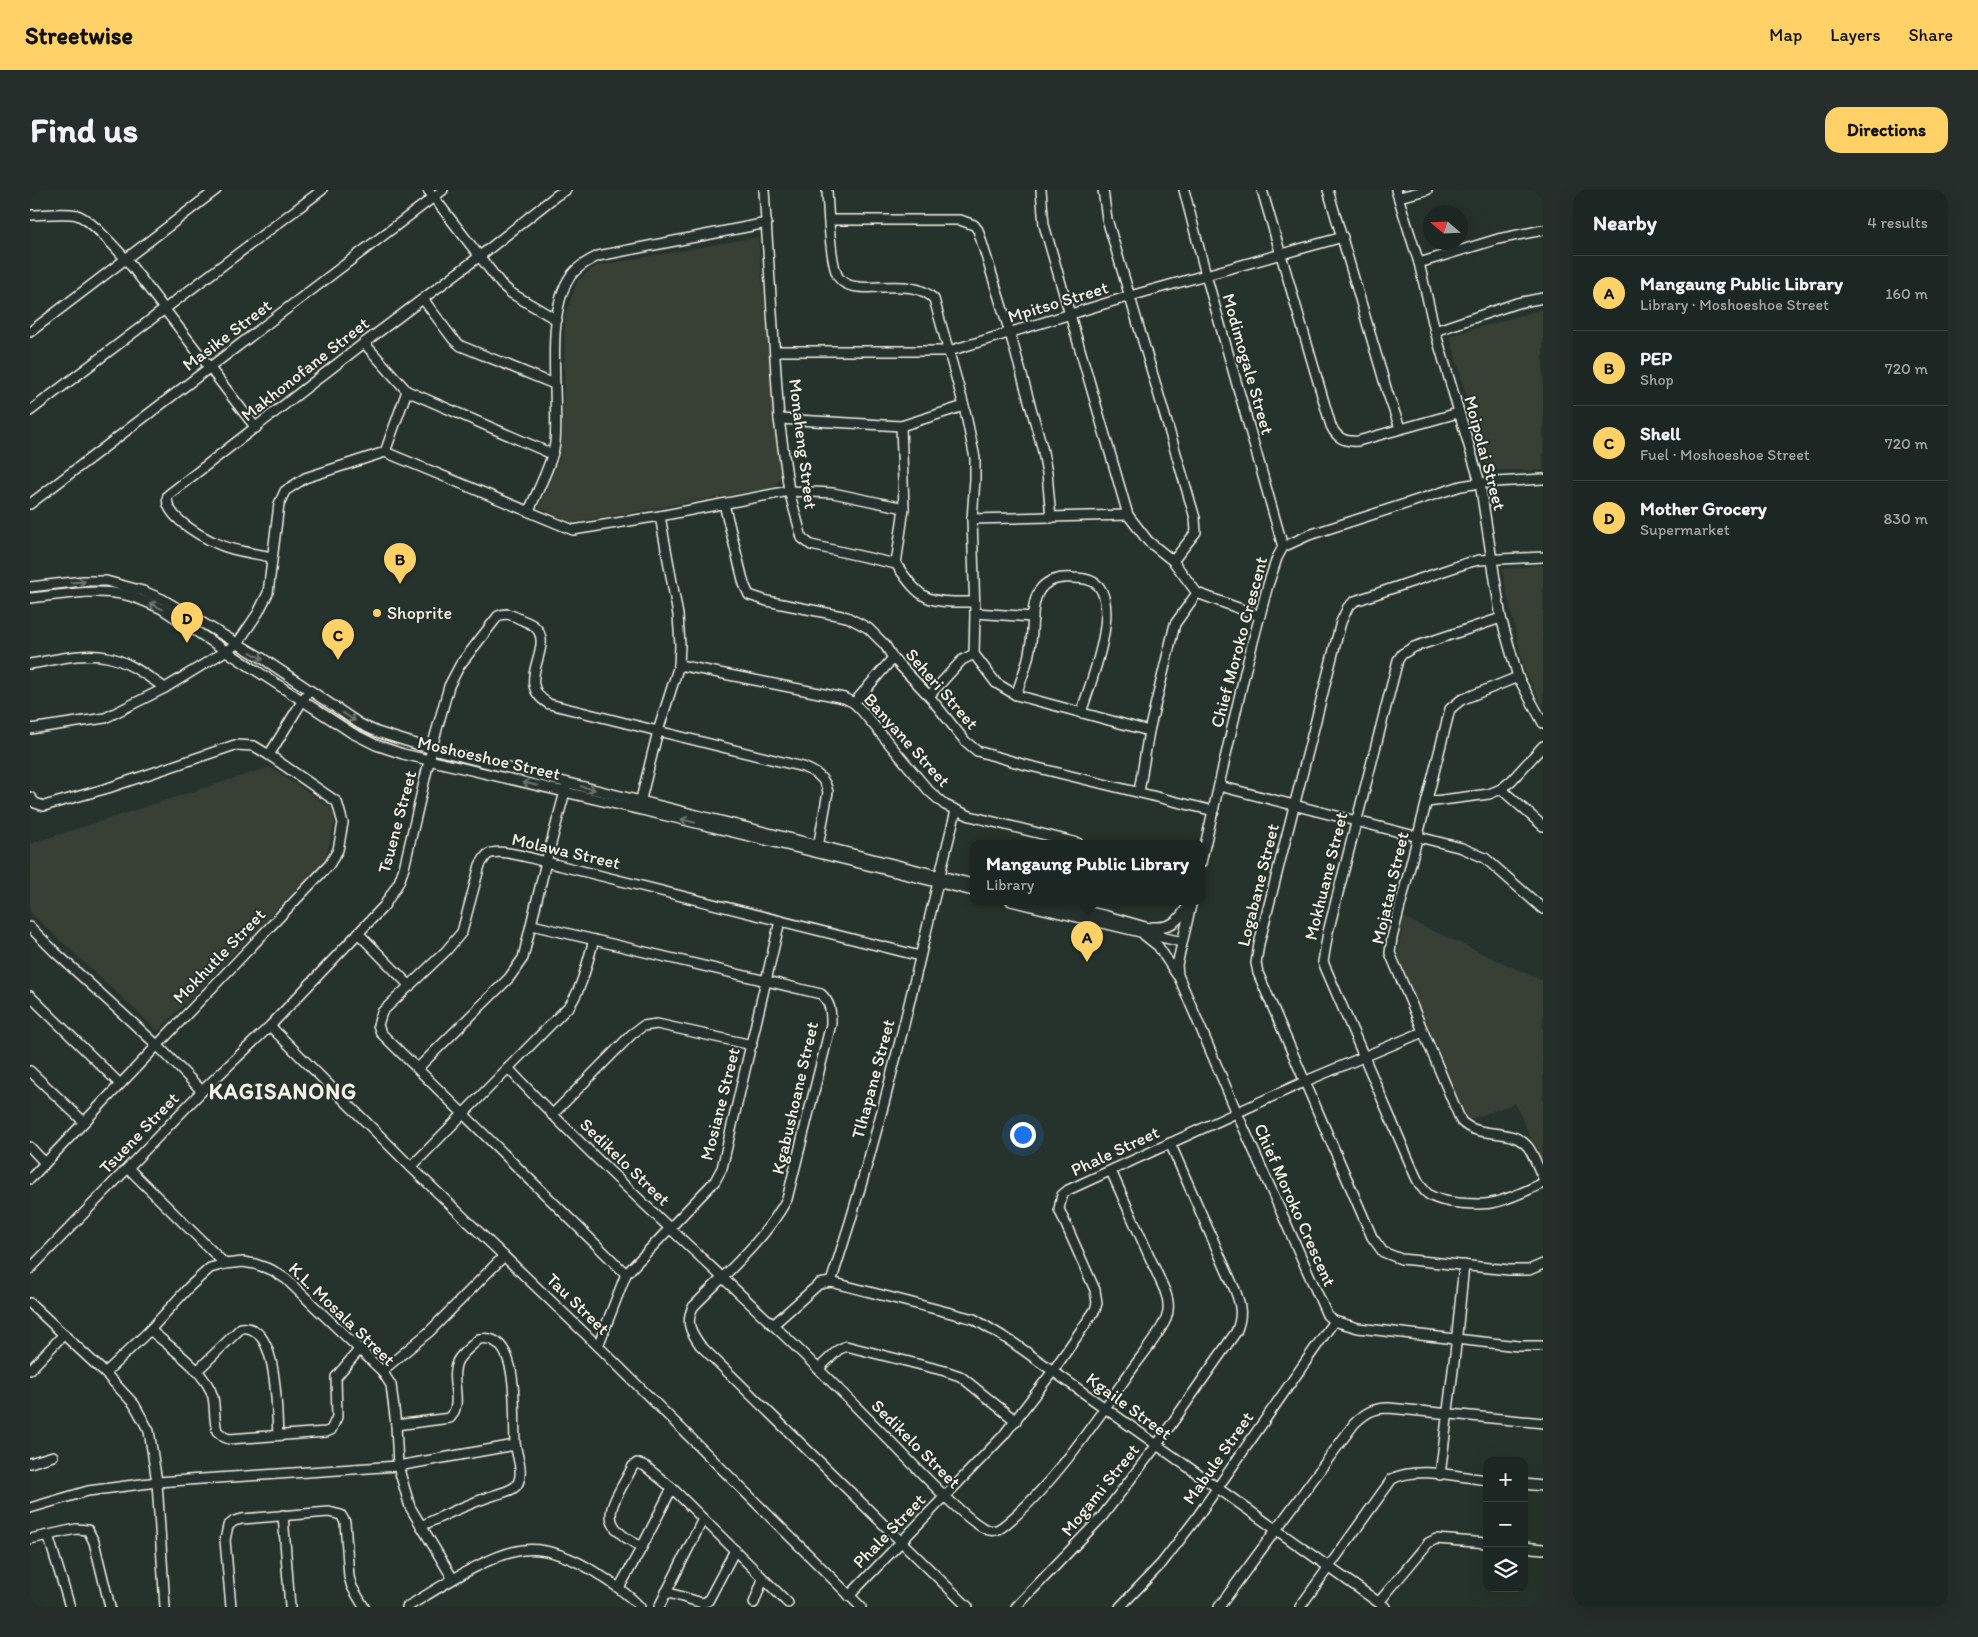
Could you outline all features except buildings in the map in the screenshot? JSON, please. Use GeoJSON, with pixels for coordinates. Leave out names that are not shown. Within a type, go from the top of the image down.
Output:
{"type":"FeatureCollection","features":[{"type":"Feature","properties":{"kind":"street"},"geometry":{"type":"LineString","coordinates":[[30,332],[216,190]]}},
{"type":"Feature","properties":{"kind":"street"},"geometry":{"type":"LineString","coordinates":[[30,411],[322,190]]}},
{"type":"Feature","properties":{"kind":"street","name":"Masike Street"},"geometry":{"type":"LineString","coordinates":[[30,504],[210,369],[430,194],[443,190]]}},
{"type":"Feature","properties":{"kind":"street","name":"Makhonofane Street"},"geometry":{"type":"LineString","coordinates":[[271,557],[230,549],[208,539],[182,522],[172,512],[167,501],[170,493],[480,256],[557,194],[566,190]]}},
{"type":"Feature","properties":{"kind":"street","name":"Monaheng Street"},"geometry":{"type":"LineString","coordinates":[[764,190],[776,350],[779,419],[789,491],[799,532],[805,542],[896,564]]}},
{"type":"Feature","properties":{"kind":"street"},"geometry":{"type":"LineString","coordinates":[[827,190],[829,220],[838,278],[844,283],[856,287],[917,288],[927,292],[934,300],[950,351],[975,458],[972,519],[975,613],[974,654],[996,684],[1016,695],[1149,731]]}},
{"type":"Feature","properties":{"kind":"street"},"geometry":{"type":"LineString","coordinates":[[1041,190],[1044,225],[1128,515],[1148,541],[1173,561],[1197,593],[1260,616]]}},
{"type":"Feature","properties":{"kind":"street"},"geometry":{"type":"LineString","coordinates":[[1103,190],[1107,219],[1190,494],[1197,527],[1196,532],[1173,561]]}},
{"type":"Feature","properties":{"kind":"street","name":"Modimogale Street"},"geometry":{"type":"LineString","coordinates":[[1184,190],[1206,275],[1284,547]]}},
{"type":"Feature","properties":{"kind":"street"},"geometry":{"type":"LineString","coordinates":[[1262,190],[1335,435],[1345,441],[1352,441],[1458,413]]}},
{"type":"Feature","properties":{"kind":"street"},"geometry":{"type":"LineString","coordinates":[[1328,190],[1387,391],[1400,428]]}},
{"type":"Feature","properties":{"kind":"street"},"geometry":{"type":"LineString","coordinates":[[1398,194],[1427,190]]}},
{"type":"Feature","properties":{"kind":"street"},"geometry":{"type":"LineString","coordinates":[[430,194],[500,284],[557,320]]}},
{"type":"Feature","properties":{"kind":"street","name":"Moipolai Street"},"geometry":{"type":"LineString","coordinates":[[1398,194],[1419,263],[1435,331],[1458,413],[1480,483],[1501,618],[1518,677],[1543,722]]}},
{"type":"Feature","properties":{"kind":"street"},"geometry":{"type":"LineString","coordinates":[[30,215],[72,214],[81,217],[126,259],[256,428]]}},
{"type":"Feature","properties":{"kind":"street"},"geometry":{"type":"LineString","coordinates":[[829,220],[960,220],[974,224],[978,230],[1010,334],[1042,447],[1047,472],[1051,518]]}},
{"type":"Feature","properties":{"kind":"street"},"geometry":{"type":"LineString","coordinates":[[529,511],[552,454],[555,437],[554,384],[559,304],[568,280],[575,270],[598,256],[767,222]]}},
{"type":"Feature","properties":{"kind":"street"},"geometry":{"type":"LineString","coordinates":[[1419,263],[1498,239],[1543,230]]}},
{"type":"Feature","properties":{"kind":"street","name":"Mpitso Street"},"geometry":{"type":"LineString","coordinates":[[776,350],[950,351],[1130,296],[1343,237]]}},
{"type":"Feature","properties":{"kind":"street"},"geometry":{"type":"LineString","coordinates":[[1435,331],[1517,303],[1543,298]]}},
{"type":"Feature","properties":{"kind":"street"},"geometry":{"type":"LineString","coordinates":[[423,299],[453,339],[461,346],[554,384]]}},
{"type":"Feature","properties":{"kind":"street"},"geometry":{"type":"LineString","coordinates":[[364,343],[407,391],[552,454]]}},
{"type":"Feature","properties":{"kind":"street"},"geometry":{"type":"LineString","coordinates":[[385,452],[407,391]]}},
{"type":"Feature","properties":{"kind":"street"},"geometry":{"type":"LineString","coordinates":[[779,419],[901,426],[964,406]]}},
{"type":"Feature","properties":{"kind":"street"},"geometry":{"type":"LineString","coordinates":[[901,426],[904,508],[896,564],[918,593],[930,599],[941,602],[974,602]]}},
{"type":"Feature","properties":{"kind":"street"},"geometry":{"type":"LineString","coordinates":[[30,729],[105,718],[165,688],[237,644],[258,614],[266,598],[279,504],[289,487],[305,478],[385,452],[574,530],[660,516],[789,491],[833,493],[904,508]]}},
{"type":"Feature","properties":{"kind":"street","name":"Chief Moroko Crescent"},"geometry":{"type":"LineString","coordinates":[[1205,847],[1245,672],[1277,558],[1284,547],[1309,535],[1445,491],[1480,483],[1543,479]]}},
{"type":"Feature","properties":{"kind":"street","name":"Seheri Street"},"geometry":{"type":"LineString","coordinates":[[724,504],[744,584],[749,595],[767,601],[847,617],[876,634],[893,658],[928,696],[964,741],[977,751],[1013,762],[1214,811]]}},
{"type":"Feature","properties":{"kind":"street"},"geometry":{"type":"LineString","coordinates":[[972,519],[1128,515]]}},
{"type":"Feature","properties":{"kind":"street"},"geometry":{"type":"LineString","coordinates":[[640,805],[658,731],[680,665],[678,615],[660,516]]}},
{"type":"Feature","properties":{"kind":"street","name":"Logabane Street"},"geometry":{"type":"LineString","coordinates":[[1543,557],[1479,560],[1467,563],[1355,601],[1348,607],[1341,622],[1259,944],[1256,963],[1258,972],[1376,1245],[1383,1252],[1401,1259],[1529,1270],[1543,1264]]}},
{"type":"Feature","properties":{"kind":"street"},"geometry":{"type":"LineString","coordinates":[[1016,695],[1030,649],[1033,617],[1039,591],[1052,580],[1063,578],[1086,579],[1100,588],[1107,614],[1104,636],[1081,713]]}},
{"type":"Feature","properties":{"kind":"street","name":"Moshoeshoe Street"},"geometry":{"type":"LineString","coordinates":[[30,587],[83,581],[106,581],[125,585],[162,599],[262,658],[360,724],[377,732],[432,750],[566,788]]}},
{"type":"Feature","properties":{"kind":"street","name":"Moshoeshoe Street"},"geometry":{"type":"LineString","coordinates":[[30,598],[84,592],[124,594],[140,599],[162,609],[362,739],[403,754],[566,788],[818,847],[938,878],[970,890]]}},
{"type":"Feature","properties":{"kind":"street"},"geometry":{"type":"LineString","coordinates":[[1139,792],[1149,731],[1175,624],[1197,593]]}},
{"type":"Feature","properties":{"kind":"street"},"geometry":{"type":"LineString","coordinates":[[975,613],[1033,617]]}},
{"type":"Feature","properties":{"kind":"street","name":"Tsuene Street"},"geometry":{"type":"LineString","coordinates":[[30,1269],[202,1091],[270,1026],[384,906],[399,882],[449,686],[460,665],[490,624],[502,614],[513,616],[534,626],[538,631],[541,644],[533,678],[537,696],[543,701],[803,767],[818,774],[826,784],[828,792],[818,847]]}},
{"type":"Feature","properties":{"kind":"street","name":"Mokhuane Street"},"geometry":{"type":"LineString","coordinates":[[1501,618],[1417,646],[1402,654],[1395,670],[1356,822],[1324,948],[1323,962],[1415,1175],[1429,1194],[1435,1198],[1454,1202],[1483,1204],[1503,1200],[1543,1183]]}},
{"type":"Feature","properties":{"kind":"street"},"geometry":{"type":"LineString","coordinates":[[928,696],[962,660],[974,654]]}},
{"type":"Feature","properties":{"kind":"street"},"geometry":{"type":"LineString","coordinates":[[30,664],[87,656],[109,657],[137,670],[165,688]]}},
{"type":"Feature","properties":{"kind":"street"},"geometry":{"type":"LineString","coordinates":[[854,703],[893,658]]}},
{"type":"Feature","properties":{"kind":"street","name":"Banyane Street"},"geometry":{"type":"LineString","coordinates":[[680,665],[844,698],[854,703],[929,790],[945,805],[956,811],[1067,840]]}},
{"type":"Feature","properties":{"kind":"street","name":"Mojatau Street"},"geometry":{"type":"LineString","coordinates":[[1518,677],[1461,700],[1452,706],[1448,715],[1419,837],[1392,938],[1390,953],[1460,1121],[1471,1130],[1506,1135],[1522,1142],[1528,1147],[1543,1178]]}},
{"type":"Feature","properties":{"kind":"street"},"geometry":{"type":"LineString","coordinates":[[269,754],[309,690]]}},
{"type":"Feature","properties":{"kind":"street","name":"Mokhutle Street"},"geometry":{"type":"LineString","coordinates":[[30,797],[35,803],[44,806],[108,788],[236,745],[254,746],[269,754],[337,802],[343,823],[338,850],[329,865],[30,1178]]}},
{"type":"Feature","properties":{"kind":"street"},"geometry":{"type":"LineString","coordinates":[[1427,802],[1489,794],[1502,789],[1543,746]]}},
{"type":"Feature","properties":{"kind":"street"},"geometry":{"type":"LineString","coordinates":[[1219,786],[1462,848],[1485,858],[1543,909]]}},
{"type":"Feature","properties":{"kind":"street"},"geometry":{"type":"LineString","coordinates":[[418,1068],[509,978],[523,958],[566,788]]}},
{"type":"Feature","properties":{"kind":"street"},"geometry":{"type":"LineString","coordinates":[[1502,789],[1543,826]]}},
{"type":"Feature","properties":{"kind":"street","name":"Moshoeshoe Street"},"geometry":{"type":"LineString","coordinates":[[640,805],[938,878],[970,883]]}},
{"type":"Feature","properties":{"kind":"street","name":"Tlhapane Street"},"geometry":{"type":"LineString","coordinates":[[831,1282],[861,1188],[900,1042],[938,878],[956,811]]}},
{"type":"Feature","properties":{"kind":"street","name":"Molawa Street"},"geometry":{"type":"LineString","coordinates":[[626,1274],[381,1033],[378,1025],[382,1012],[446,951],[462,932],[470,909],[480,865],[487,855],[495,852],[507,853],[546,862],[920,956]]}},
{"type":"Feature","properties":{"kind":"street"},"geometry":{"type":"LineString","coordinates":[[1029,905],[1183,940]]}},
{"type":"Feature","properties":{"kind":"street"},"geometry":{"type":"LineString","coordinates":[[1055,905],[1141,930],[1162,928],[1174,924],[1181,918],[1189,905]]}},
{"type":"Feature","properties":{"kind":"street","name":"Chief Moroko Crescent"},"geometry":{"type":"LineString","coordinates":[[1190,905],[1177,965],[1178,975],[1321,1304],[1334,1321]]}},
{"type":"Feature","properties":{"kind":"street","name":"Mosiane Street"},"geometry":{"type":"LineString","coordinates":[[598,1346],[626,1274],[715,1181],[722,1168],[780,921]]}},
{"type":"Feature","properties":{"kind":"street","name":"Kgabushoane Street"},"geometry":{"type":"LineString","coordinates":[[532,925],[821,994],[829,1003],[831,1010],[830,1024],[787,1200],[777,1217],[693,1307],[688,1324],[690,1332],[700,1345],[902,1541]]}},
{"type":"Feature","properties":{"kind":"street"},"geometry":{"type":"LineString","coordinates":[[30,927],[56,954],[157,1045],[202,1091]]}},
{"type":"Feature","properties":{"kind":"street"},"geometry":{"type":"LineString","coordinates":[[1141,930],[1158,946],[1178,975]]}},
{"type":"Feature","properties":{"kind":"street"},"geometry":{"type":"LineString","coordinates":[[358,933],[410,986]]}},
{"type":"Feature","properties":{"kind":"street"},"geometry":{"type":"LineString","coordinates":[[411,1167],[570,1005],[582,980],[594,940]]}},
{"type":"Feature","properties":{"kind":"street"},"geometry":{"type":"LineString","coordinates":[[30,996],[120,1084]]}},
{"type":"Feature","properties":{"kind":"street"},"geometry":{"type":"LineString","coordinates":[[552,1115],[632,1034],[643,1026],[657,1024],[752,1044]]}},
{"type":"Feature","properties":{"kind":"street","name":"Tau Street"},"geometry":{"type":"LineString","coordinates":[[270,1026],[411,1167],[598,1346],[861,1607]]}},
{"type":"Feature","properties":{"kind":"street","name":"Phale Street"},"geometry":{"type":"LineString","coordinates":[[849,1596],[1016,1421],[1085,1326],[1097,1303],[1094,1290],[1059,1208],[1059,1201],[1062,1195],[1068,1190],[1170,1143],[1423,1032]]}},
{"type":"Feature","properties":{"kind":"street","name":"Sedikelo Street"},"geometry":{"type":"LineString","coordinates":[[508,1068],[552,1115],[721,1278],[773,1325],[945,1496],[981,1528],[994,1531],[999,1529],[1040,1490],[1104,1408],[1165,1322],[1169,1308],[1165,1291],[1111,1171]]}},
{"type":"Feature","properties":{"kind":"street"},"geometry":{"type":"LineString","coordinates":[[30,1071],[84,1122]]}},
{"type":"Feature","properties":{"kind":"street","name":"Mogami Street"},"geometry":{"type":"LineString","coordinates":[[1016,1607],[1101,1518],[1156,1446],[1236,1332],[1241,1322],[1242,1313],[1235,1290],[1170,1143]]}},
{"type":"Feature","properties":{"kind":"street"},"geometry":{"type":"LineString","coordinates":[[30,1147],[45,1163]]}},
{"type":"Feature","properties":{"kind":"street"},"geometry":{"type":"LineString","coordinates":[[128,1168],[225,1264]]}},
{"type":"Feature","properties":{"kind":"street"},"geometry":{"type":"LineString","coordinates":[[382,1371],[429,1332],[504,1256]]}},
{"type":"Feature","properties":{"kind":"street","name":"K.L. Mosala Street"},"geometry":{"type":"LineString","coordinates":[[105,1373],[210,1268],[225,1264],[255,1264],[279,1274],[382,1371],[391,1385],[396,1425],[398,1466],[410,1507],[452,1579]]}},
{"type":"Feature","properties":{"kind":"street"},"geometry":{"type":"LineString","coordinates":[[1440,1475],[1464,1265]]}},
{"type":"Feature","properties":{"kind":"street"},"geometry":{"type":"LineString","coordinates":[[773,1325],[810,1291],[820,1284],[831,1282]]}},
{"type":"Feature","properties":{"kind":"street","name":"Kgaile Street"},"geometry":{"type":"LineString","coordinates":[[831,1282],[974,1319],[990,1328],[1382,1605]]}},
{"type":"Feature","properties":{"kind":"street"},"geometry":{"type":"LineString","coordinates":[[30,1302],[105,1373],[134,1404],[149,1431],[157,1482],[165,1607]]}},
{"type":"Feature","properties":{"kind":"street"},"geometry":{"type":"LineString","coordinates":[[1334,1321],[1358,1328],[1518,1346],[1543,1346]]}},
{"type":"Feature","properties":{"kind":"street","name":"Mabule Street"},"geometry":{"type":"LineString","coordinates":[[1120,1607],[1162,1563],[1217,1489],[1334,1321]]}},
{"type":"Feature","properties":{"kind":"street"},"geometry":{"type":"LineString","coordinates":[[197,1371],[241,1328],[247,1328],[256,1332],[268,1347],[272,1367],[278,1435]]}},
{"type":"Feature","properties":{"kind":"street"},"geometry":{"type":"LineString","coordinates":[[150,1330],[197,1371],[208,1385],[213,1396],[216,1426],[220,1434],[229,1439],[326,1432],[331,1430],[337,1417],[336,1377],[358,1350]]}},
{"type":"Feature","properties":{"kind":"street"},"geometry":{"type":"LineString","coordinates":[[30,1370],[64,1334]]}},
{"type":"Feature","properties":{"kind":"street"},"geometry":{"type":"LineString","coordinates":[[396,1425],[450,1418],[456,1410],[455,1369],[458,1359],[479,1339],[488,1339],[505,1351],[511,1366],[514,1393],[515,1445],[520,1470],[518,1482],[512,1490],[481,1499],[421,1526]]}},
{"type":"Feature","properties":{"kind":"street"},"geometry":{"type":"LineString","coordinates":[[818,1370],[838,1350],[846,1346],[917,1363],[960,1376],[1016,1421]]}},
{"type":"Feature","properties":{"kind":"street"},"geometry":{"type":"LineString","coordinates":[[1219,1607],[1354,1424],[1364,1414],[1380,1408],[1389,1408],[1543,1423]]}},
{"type":"Feature","properties":{"kind":"street"},"geometry":{"type":"LineString","coordinates":[[30,1508],[88,1491],[157,1482],[398,1466],[515,1445]]}},
{"type":"Feature","properties":{"kind":"street"},"geometry":{"type":"LineString","coordinates":[[30,1463],[53,1456]]}},
{"type":"Feature","properties":{"kind":"street"},"geometry":{"type":"LineString","coordinates":[[642,1547],[627,1540],[614,1529],[610,1519],[611,1509],[635,1463],[645,1466],[672,1488],[788,1603]]}},
{"type":"Feature","properties":{"kind":"street"},"geometry":{"type":"LineString","coordinates":[[1300,1607],[1392,1479],[1409,1473],[1483,1480]]}},
{"type":"Feature","properties":{"kind":"street"},"geometry":{"type":"LineString","coordinates":[[1528,1484],[1543,1486]]}},
{"type":"Feature","properties":{"kind":"street"},"geometry":{"type":"LineString","coordinates":[[619,1588],[672,1488]]}},
{"type":"Feature","properties":{"kind":"street"},"geometry":{"type":"LineString","coordinates":[[231,1607],[226,1540],[228,1526],[242,1519],[328,1512],[341,1515],[345,1522],[349,1577],[352,1587],[364,1607]]}},
{"type":"Feature","properties":{"kind":"street"},"geometry":{"type":"LineString","coordinates":[[283,1515],[290,1607]]}},
{"type":"Feature","properties":{"kind":"street"},"geometry":{"type":"LineString","coordinates":[[659,1607],[703,1519]]}},
{"type":"Feature","properties":{"kind":"street"},"geometry":{"type":"LineString","coordinates":[[30,1539],[82,1528],[88,1530],[94,1542],[110,1607]]}},
{"type":"Feature","properties":{"kind":"street"},"geometry":{"type":"LineString","coordinates":[[48,1534],[70,1607]]}},
{"type":"Feature","properties":{"kind":"street"},"geometry":{"type":"LineString","coordinates":[[1382,1605],[1428,1543],[1436,1540],[1483,1543]]}},
{"type":"Feature","properties":{"kind":"street"},"geometry":{"type":"LineString","coordinates":[[902,1541],[968,1607]]}},
{"type":"Feature","properties":{"kind":"street"},"geometry":{"type":"LineString","coordinates":[[1528,1547],[1543,1549]]}},
{"type":"Feature","properties":{"kind":"street"},"geometry":{"type":"LineString","coordinates":[[407,1607],[452,1579],[496,1557],[523,1550],[556,1552],[583,1564],[619,1588],[640,1607]]}},
{"type":"Feature","properties":{"kind":"street"},"geometry":{"type":"LineString","coordinates":[[666,1592],[702,1603],[708,1600],[734,1550]]}},
{"type":"Feature","properties":{"kind":"street"},"geometry":{"type":"LineString","coordinates":[[754,1602],[763,1579]]}},
{"type":"Feature","properties":{"kind":"shaded area"},"geometry":{"type":"Polygon","coordinates":[[[758,237],[781,476],[774,487],[572,523],[539,507],[560,457],[564,390],[565,315],[578,280],[596,266],[758,237]]]}},
{"type":"Feature","properties":{"kind":"shaded area"},"geometry":{"type":"Polygon","coordinates":[[[1543,309],[1543,470],[1487,470],[1450,336],[1543,309]]]}},
{"type":"Feature","properties":{"kind":"shaded area"},"geometry":{"type":"Polygon","coordinates":[[[1543,565],[1543,706],[1524,669],[1502,569],[1543,565]]]}},
{"type":"Feature","properties":{"kind":"shaded area"},"geometry":{"type":"Polygon","coordinates":[[[270,767],[330,807],[336,818],[325,860],[158,1031],[30,912],[30,844],[270,767]]]}},
{"type":"Feature","properties":{"kind":"shaded area"},"geometry":{"type":"Polygon","coordinates":[[[1404,918],[1543,981],[1543,1165],[1515,1103],[1468,1120],[1400,961],[1398,950],[1404,918]]]}},
{"type":"Feature","properties":{"kind":"place","name":"PEP"},"geometry":{"type":"Point","coordinates":[400,584]}},
{"type":"Feature","properties":{"kind":"place","name":"Shoprite"},"geometry":{"type":"Point","coordinates":[377,613]}},
{"type":"Feature","properties":{"kind":"place","name":"Mother Grocery"},"geometry":{"type":"Point","coordinates":[187,643]}},
{"type":"Feature","properties":{"kind":"place","name":"Shell"},"geometry":{"type":"Point","coordinates":[338,660]}},
{"type":"Feature","properties":{"kind":"place","name":"Mangaung Public Library"},"geometry":{"type":"Point","coordinates":[1087,962]}},
{"type":"Feature","properties":{"kind":"district","name":"KAGISANONG"},"geometry":{"type":"Point","coordinates":[283,1091]}}]}
